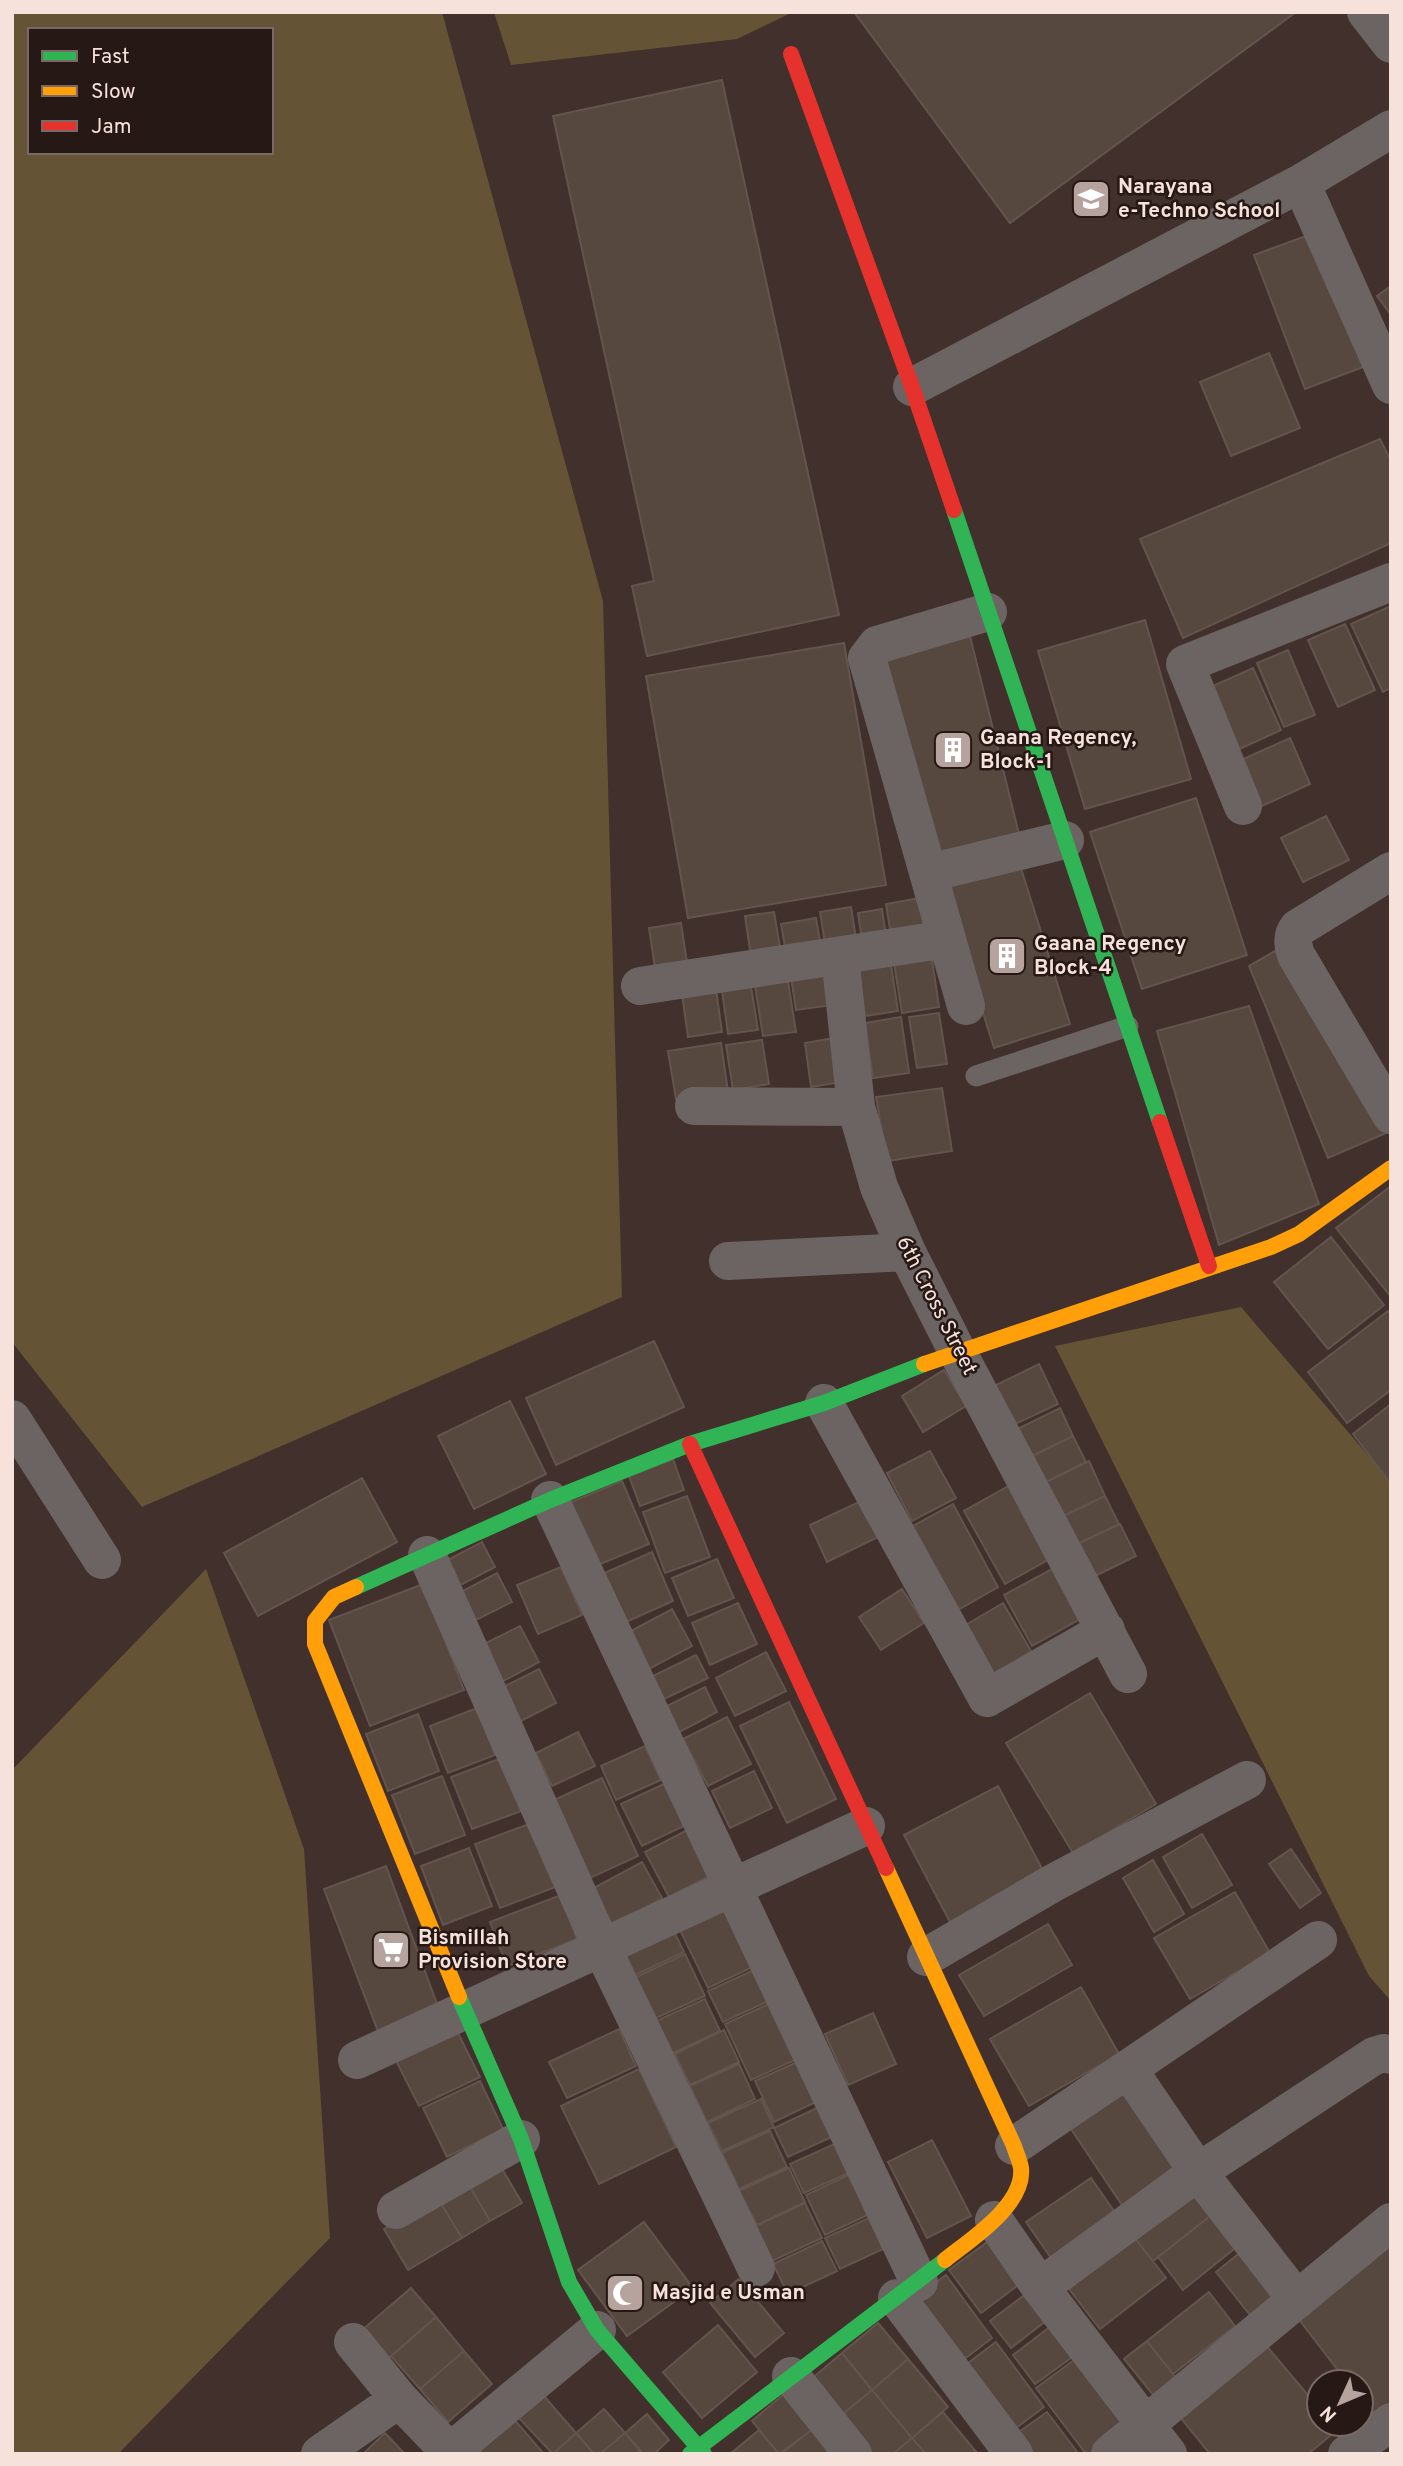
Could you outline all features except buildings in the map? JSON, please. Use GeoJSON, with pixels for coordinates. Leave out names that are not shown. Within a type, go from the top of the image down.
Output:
{"type":"FeatureCollection","features":[{"type":"Feature","properties":{"kind":"street"},"geometry":{"type":"LineString","coordinates":[[1366,12],[1391,44]]}},
{"type":"Feature","properties":{"kind":"street"},"geometry":{"type":"LineString","coordinates":[[791,54],[912,387],[1209,1266]]}},
{"type":"Feature","properties":{"kind":"street"},"geometry":{"type":"LineString","coordinates":[[912,387],[1301,183],[1391,129]]}},
{"type":"Feature","properties":{"kind":"street"},"geometry":{"type":"LineString","coordinates":[[1301,183],[1391,385]]}},
{"type":"Feature","properties":{"kind":"street"},"geometry":{"type":"LineString","coordinates":[[1243,806],[1185,664],[1391,582]]}},
{"type":"Feature","properties":{"kind":"street"},"geometry":{"type":"LineString","coordinates":[[966,1006],[867,658],[877,645],[988,612]]}},
{"type":"Feature","properties":{"kind":"street"},"geometry":{"type":"LineString","coordinates":[[929,873],[1065,841]]}},
{"type":"Feature","properties":{"kind":"street"},"geometry":{"type":"LineString","coordinates":[[1391,871],[1298,928],[1293,934],[1296,955],[1391,1115]]}},
{"type":"Feature","properties":{"kind":"street"},"geometry":{"type":"LineString","coordinates":[[640,986],[947,939]]}},
{"type":"Feature","properties":{"kind":"street","name":"6th Cross Street"},"geometry":{"type":"LineString","coordinates":[[840,956],[856,1107],[879,1187],[907,1252],[957,1351],[1128,1674]]}},
{"type":"Feature","properties":{"kind":"street"},"geometry":{"type":"LineString","coordinates":[[694,1106],[856,1107]]}},
{"type":"Feature","properties":{"kind":"street"},"geometry":{"type":"LineString","coordinates":[[690,1444],[1014,2146],[1021,2169],[1015,2195],[994,2220],[908,2290],[791,2376],[697,2451],[597,2330],[569,2282],[521,2139],[465,2011],[315,1644],[315,1620],[334,1597],[550,1500],[690,1444],[824,1403],[957,1351],[1271,1247],[1298,1234],[1391,1168]]}},
{"type":"Feature","properties":{"kind":"street"},"geometry":{"type":"LineString","coordinates":[[728,1261],[907,1252]]}},
{"type":"Feature","properties":{"kind":"street"},"geometry":{"type":"LineString","coordinates":[[824,1403],[987,1698],[1106,1630]]}},
{"type":"Feature","properties":{"kind":"street"},"geometry":{"type":"LineString","coordinates":[[12,1419],[102,1560]]}},
{"type":"Feature","properties":{"kind":"street"},"geometry":{"type":"LineString","coordinates":[[550,1500],[734,1888],[908,2290],[1014,2454]]}},
{"type":"Feature","properties":{"kind":"street"},"geometry":{"type":"LineString","coordinates":[[426,1555],[603,1948],[756,2268]]}},
{"type":"Feature","properties":{"kind":"street"},"geometry":{"type":"LineString","coordinates":[[926,1957],[1053,1883],[1247,1780]]}},
{"type":"Feature","properties":{"kind":"street"},"geometry":{"type":"LineString","coordinates":[[357,2060],[866,1826]]}},
{"type":"Feature","properties":{"kind":"street"},"geometry":{"type":"LineString","coordinates":[[1014,2146],[1318,1940]]}},
{"type":"Feature","properties":{"kind":"street"},"geometry":{"type":"LineString","coordinates":[[1040,2287],[1198,2172],[1374,2056],[1391,2054]]}},
{"type":"Feature","properties":{"kind":"street"},"geometry":{"type":"LineString","coordinates":[[1128,2069],[1198,2172],[1297,2300]]}},
{"type":"Feature","properties":{"kind":"street"},"geometry":{"type":"LineString","coordinates":[[396,2210],[521,2139]]}},
{"type":"Feature","properties":{"kind":"street"},"geometry":{"type":"LineString","coordinates":[[994,2220],[1040,2287],[1157,2440]]}},
{"type":"Feature","properties":{"kind":"street"},"geometry":{"type":"LineString","coordinates":[[1110,2454],[1157,2440],[1297,2300],[1391,2222]]}},
{"type":"Feature","properties":{"kind":"street"},"geometry":{"type":"LineString","coordinates":[[353,2342],[399,2399],[451,2453],[597,2330]]}},
{"type":"Feature","properties":{"kind":"street"},"geometry":{"type":"LineString","coordinates":[[791,2376],[853,2454]]}},
{"type":"Feature","properties":{"kind":"street"},"geometry":{"type":"LineString","coordinates":[[320,2454],[399,2399]]}},
{"type":"Feature","properties":{"kind":"lane"},"geometry":{"type":"LineString","coordinates":[[976,1076],[1128,1026]]}},
{"type":"Feature","properties":{"kind":"shaded area"},"geometry":{"type":"Polygon","coordinates":[[[12,12],[442,12],[603,601],[622,1297],[142,1507],[12,1342],[12,12]]]}},
{"type":"Feature","properties":{"kind":"shaded area"},"geometry":{"type":"Polygon","coordinates":[[[494,12],[793,12],[737,39],[511,65],[494,12]]]}},
{"type":"Feature","properties":{"kind":"shaded area"},"geometry":{"type":"Polygon","coordinates":[[[1241,1307],[1391,1482],[1391,2001],[1369,1976],[1055,1346],[1241,1307]]]}},
{"type":"Feature","properties":{"kind":"shaded area"},"geometry":{"type":"Polygon","coordinates":[[[206,1569],[304,1849],[330,2238],[118,2454],[12,2454],[12,1770],[206,1569]]]}},
{"type":"Feature","properties":{"kind":"traffic: fast"},"geometry":{"type":"LineString","coordinates":[[954,510],[1160,1122]]}},
{"type":"Feature","properties":{"kind":"traffic: fast"},"geometry":{"type":"LineString","coordinates":[[356,1587],[550,1500],[690,1444],[824,1403],[924,1364]]}},
{"type":"Feature","properties":{"kind":"traffic: fast"},"geometry":{"type":"LineString","coordinates":[[459,1997],[521,2139],[569,2282],[597,2330],[704,2454]]}},
{"type":"Feature","properties":{"kind":"traffic: fast"},"geometry":{"type":"LineString","coordinates":[[690,2454],[945,2260]]}},
{"type":"Feature","properties":{"kind":"traffic: slow"},"geometry":{"type":"LineString","coordinates":[[924,1364],[1271,1247],[1299,1234],[1391,1168]]}},
{"type":"Feature","properties":{"kind":"traffic: slow"},"geometry":{"type":"LineString","coordinates":[[356,1587],[334,1597],[315,1621],[315,1644],[459,1997]]}},
{"type":"Feature","properties":{"kind":"traffic: slow"},"geometry":{"type":"LineString","coordinates":[[886,1868],[1014,2146],[1021,2168],[1020,2182],[1006,2208],[945,2260]]}},
{"type":"Feature","properties":{"kind":"traffic: jam"},"geometry":{"type":"LineString","coordinates":[[791,54],[954,510]]}},
{"type":"Feature","properties":{"kind":"traffic: jam"},"geometry":{"type":"LineString","coordinates":[[1160,1122],[1209,1266]]}},
{"type":"Feature","properties":{"kind":"traffic: jam"},"geometry":{"type":"LineString","coordinates":[[690,1444],[886,1868]]}},
{"type":"Feature","properties":{"kind":"place","name":"Narayana e-Techno School"},"geometry":{"type":"Point","coordinates":[1091,199]}},
{"type":"Feature","properties":{"kind":"place","name":"Gaana Regency, Block-1"},"geometry":{"type":"Point","coordinates":[953,750]}},
{"type":"Feature","properties":{"kind":"place","name":"Gaana Regency Block-4"},"geometry":{"type":"Point","coordinates":[1007,956]}},
{"type":"Feature","properties":{"kind":"place","name":"Bismillah Provision Store"},"geometry":{"type":"Point","coordinates":[391,1950]}},
{"type":"Feature","properties":{"kind":"place","name":"Masjid e Usman"},"geometry":{"type":"Point","coordinates":[625,2293]}}]}
